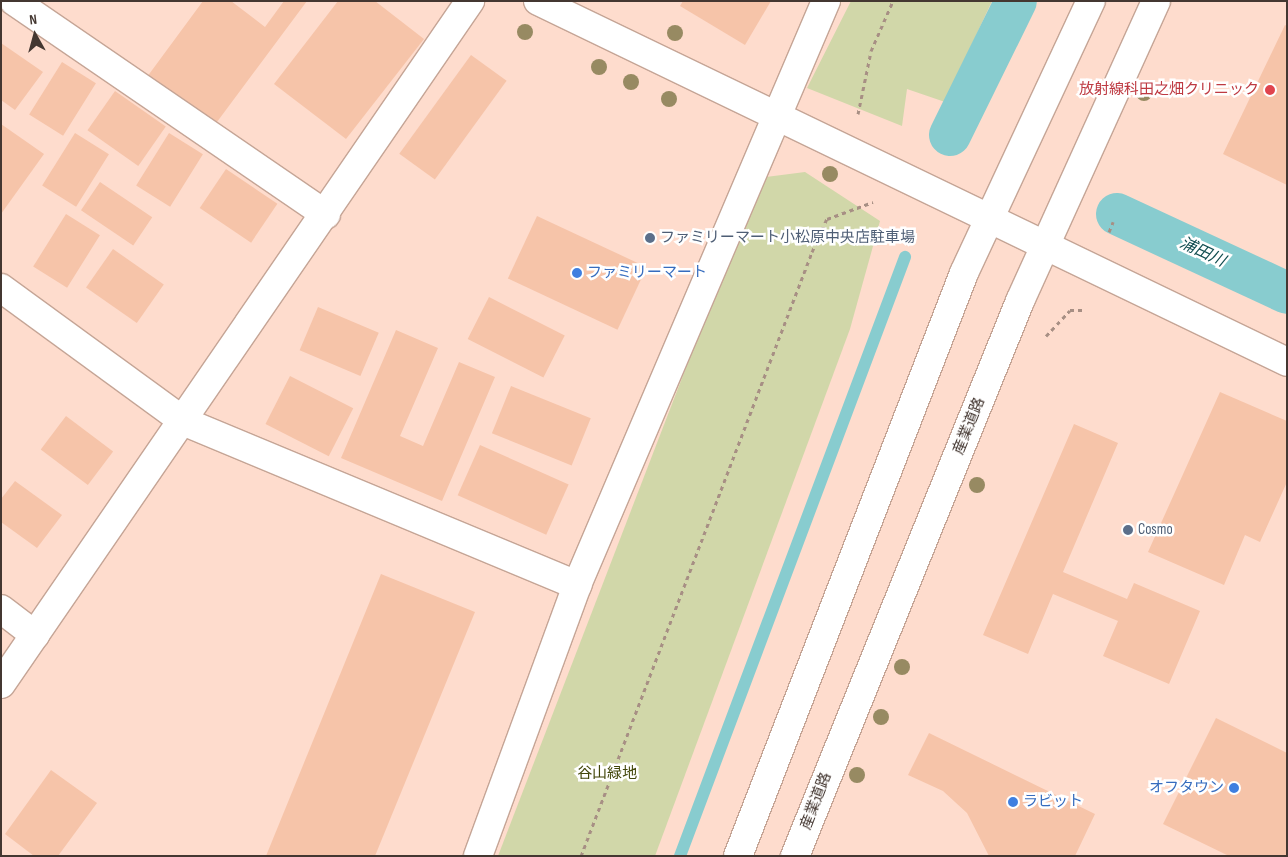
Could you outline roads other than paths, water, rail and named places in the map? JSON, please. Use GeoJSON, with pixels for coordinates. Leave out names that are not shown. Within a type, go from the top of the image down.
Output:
{"type":"FeatureCollection","features":[{"type":"Feature","properties":{"kind":"street"},"geometry":{"type":"LineString","coordinates":[[14,1],[326,215]]}},
{"type":"Feature","properties":{"kind":"street"},"geometry":{"type":"LineString","coordinates":[[1,684],[184,422],[470,1]]}},
{"type":"Feature","properties":{"kind":"street"},"geometry":{"type":"LineString","coordinates":[[538,1],[990,219],[1044,248],[1287,362]]}},
{"type":"Feature","properties":{"kind":"street"},"geometry":{"type":"LineString","coordinates":[[478,856],[576,585],[774,115],[826,1]]}},
{"type":"Feature","properties":{"kind":"street"},"geometry":{"type":"LineString","coordinates":[[738,856],[954,298],[1091,1]]}},
{"type":"Feature","properties":{"kind":"street","name":"産業道路"},"geometry":{"type":"LineString","coordinates":[[795,856],[1044,248],[1156,1]]}},
{"type":"Feature","properties":{"kind":"street"},"geometry":{"type":"LineString","coordinates":[[1,288],[184,422],[576,585]]}},
{"type":"Feature","properties":{"kind":"street"},"geometry":{"type":"LineString","coordinates":[[1,609],[35,635]]}},
{"type":"Feature","properties":{"kind":"waterway","name":"浦田川"},"geometry":{"type":"LineString","coordinates":[[950,135],[1016,1]]}},
{"type":"Feature","properties":{"kind":"waterway","name":"浦田川"},"geometry":{"type":"LineString","coordinates":[[1117,214],[1287,293]]}},
{"type":"Feature","properties":{"kind":"waterway"},"geometry":{"type":"LineString","coordinates":[[680,856],[905,257]]}},
{"type":"Feature","properties":{"kind":"place","name":"放射線科田之畑クリニック"},"geometry":{"type":"Point","coordinates":[1270,90]}},
{"type":"Feature","properties":{"kind":"place","name":"ファミリーマート小松原中央店駐車場"},"geometry":{"type":"Point","coordinates":[650,238]}},
{"type":"Feature","properties":{"kind":"place","name":"ファミリーマート"},"geometry":{"type":"Point","coordinates":[577,273]}},
{"type":"Feature","properties":{"kind":"place","name":"Cosmo"},"geometry":{"type":"Point","coordinates":[1128,530]}},
{"type":"Feature","properties":{"kind":"place","name":"オフタウン"},"geometry":{"type":"Point","coordinates":[1234,788]}},
{"type":"Feature","properties":{"kind":"place","name":"ラビット"},"geometry":{"type":"Point","coordinates":[1013,802]}},
{"type":"Feature","properties":{"kind":"park label","name":"谷山緑地"},"geometry":{"type":"Point","coordinates":[607,774]}}]}
